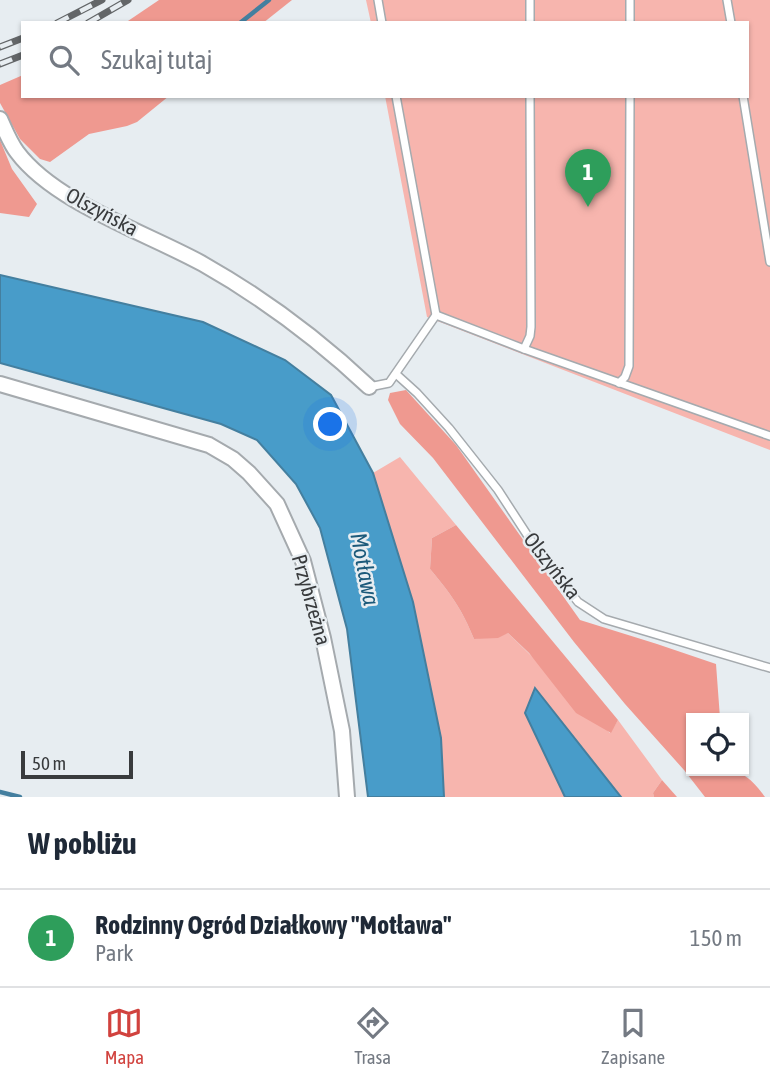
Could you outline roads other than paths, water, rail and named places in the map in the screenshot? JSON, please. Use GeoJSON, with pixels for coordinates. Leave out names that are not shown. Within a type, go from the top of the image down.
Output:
{"type":"FeatureCollection","features":[{"type":"Feature","properties":{"kind":"street","name":"Olszyńska"},"geometry":{"type":"LineString","coordinates":[[0,119],[16,151],[37,174],[73,198],[204,265],[286,316],[334,354],[369,387]]}},
{"type":"Feature","properties":{"kind":"street","name":"Przybrzeżna"},"geometry":{"type":"LineString","coordinates":[[0,384],[209,446],[233,459],[276,505],[303,561],[323,638],[342,731],[347,797]]}},
{"type":"Feature","properties":{"kind":"lane"},"geometry":{"type":"LineString","coordinates":[[378,0],[382,21]]}},
{"type":"Feature","properties":{"kind":"lane"},"geometry":{"type":"LineString","coordinates":[[530,0],[530,21]]}},
{"type":"Feature","properties":{"kind":"lane"},"geometry":{"type":"LineString","coordinates":[[630,0],[631,21]]}},
{"type":"Feature","properties":{"kind":"lane"},"geometry":{"type":"LineString","coordinates":[[727,0],[731,21]]}},
{"type":"Feature","properties":{"kind":"lane"},"geometry":{"type":"LineString","coordinates":[[396,98],[435,318],[770,436]]}},
{"type":"Feature","properties":{"kind":"lane"},"geometry":{"type":"LineString","coordinates":[[524,349],[531,327],[530,98]]}},
{"type":"Feature","properties":{"kind":"lane"},"geometry":{"type":"LineString","coordinates":[[620,383],[629,366],[630,98]]}},
{"type":"Feature","properties":{"kind":"lane"},"geometry":{"type":"LineString","coordinates":[[743,98],[770,262]]}},
{"type":"Feature","properties":{"kind":"lane","name":"Olszyńska"},"geometry":{"type":"LineString","coordinates":[[369,387],[390,383],[435,318]]}},
{"type":"Feature","properties":{"kind":"lane","name":"Olszyńska"},"geometry":{"type":"LineString","coordinates":[[396,374],[418,393],[449,428],[498,490],[537,550],[578,602],[604,619],[770,668]]}},
{"type":"Feature","properties":{"kind":"water","name":"Motława"},"geometry":{"type":"Polygon","coordinates":[[[0,275],[203,322],[285,360],[331,395],[373,473],[413,602],[441,738],[444,797],[368,797],[347,629],[320,528],[296,484],[257,440],[221,424],[0,363],[0,275]]]}},
{"type":"Feature","properties":{"kind":"water"},"geometry":{"type":"Polygon","coordinates":[[[535,688],[621,797],[565,797],[525,713],[535,688]]]}},
{"type":"Feature","properties":{"kind":"waterway"},"geometry":{"type":"LineString","coordinates":[[243,21],[269,0]]}},
{"type":"Feature","properties":{"kind":"waterway"},"geometry":{"type":"LineString","coordinates":[[0,792],[20,797]]}},
{"type":"Feature","properties":{"kind":"railway"},"geometry":{"type":"LineString","coordinates":[[61,21],[102,0]]}},
{"type":"Feature","properties":{"kind":"railway"},"geometry":{"type":"LineString","coordinates":[[91,21],[128,0]]}},
{"type":"Feature","properties":{"kind":"railway"},"geometry":{"type":"LineString","coordinates":[[0,47],[21,39]]}},
{"type":"Feature","properties":{"kind":"railway"},"geometry":{"type":"LineString","coordinates":[[0,64],[21,56]]}},
{"type":"Feature","properties":{"kind":"place","name":"Rodzinny Ogród Działkowy \"Motława\""},"geometry":{"type":"Point","coordinates":[588,207]}}]}
